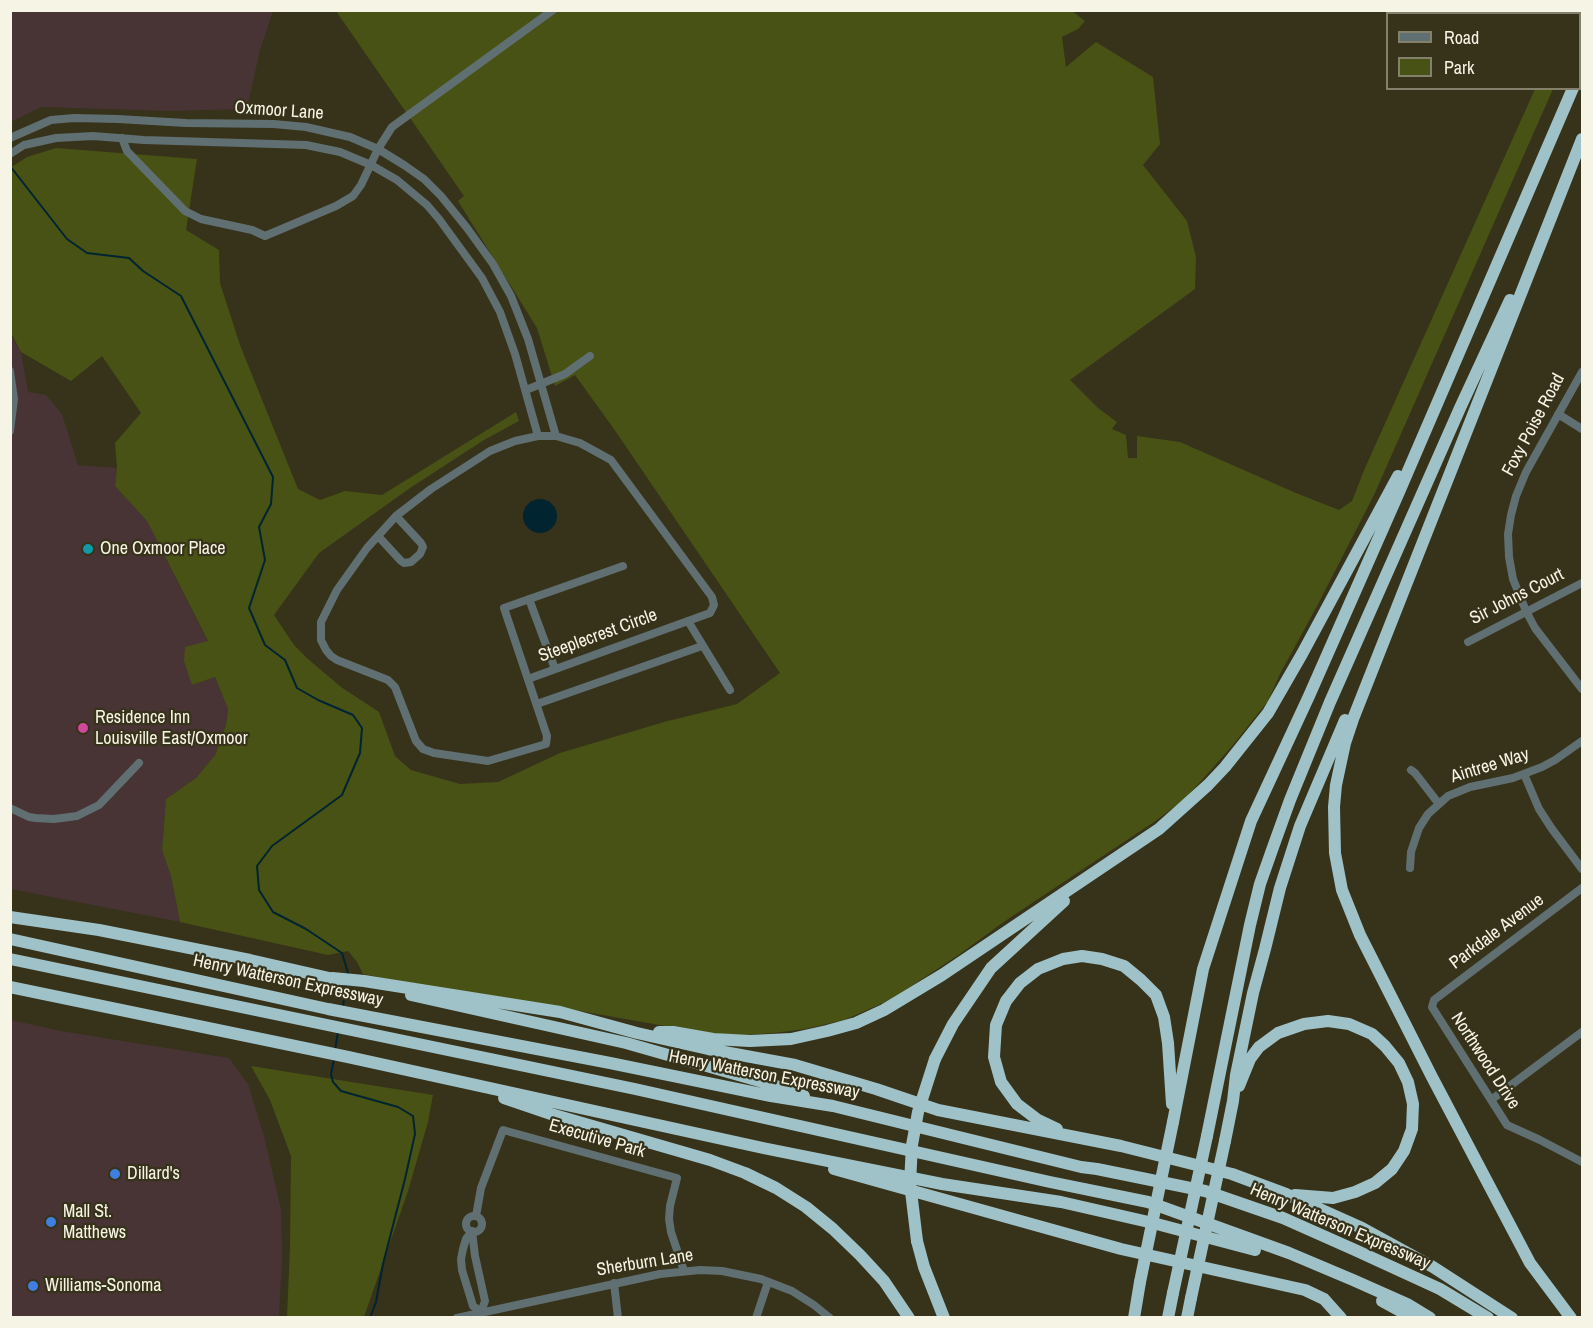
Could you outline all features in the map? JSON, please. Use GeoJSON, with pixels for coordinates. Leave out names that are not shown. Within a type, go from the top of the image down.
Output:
{"type":"FeatureCollection","features":[{"type":"Feature","properties":{"kind":"highway"},"geometry":{"type":"LineString","coordinates":[[1134,1317],[1203,969],[1251,821],[1309,696],[1572,90]]}},
{"type":"Feature","properties":{"kind":"highway"},"geometry":{"type":"LineString","coordinates":[[1571,1317],[1530,1263],[1422,1059],[1360,935],[1342,890],[1335,853],[1335,796],[1345,743],[1582,139]]}},
{"type":"Feature","properties":{"kind":"highway"},"geometry":{"type":"LineString","coordinates":[[1168,1317],[1260,884],[1290,800],[1330,702],[1460,408],[1566,178]]}},
{"type":"Feature","properties":{"kind":"highway"},"geometry":{"type":"LineString","coordinates":[[637,1032],[673,1032],[713,1039],[750,1041],[792,1039],[856,1023],[884,1010],[942,975],[1160,829],[1226,767],[1268,713],[1434,408]]}},
{"type":"Feature","properties":{"kind":"highway"},"geometry":{"type":"LineString","coordinates":[[1186,1317],[1225,1141],[1253,993],[1289,857],[1325,766],[1440,498]]}},
{"type":"Feature","properties":{"kind":"highway"},"geometry":{"type":"LineString","coordinates":[[944,1317],[924,1267],[917,1241],[910,1183],[912,1145],[918,1112],[935,1059],[953,1024],[991,968],[1103,866]]}},
{"type":"Feature","properties":{"kind":"highway"},"geometry":{"type":"LineString","coordinates":[[10,917],[99,930],[332,978],[560,1012],[708,1049],[795,1065],[938,1110],[1143,1151],[1232,1174],[1286,1194],[1372,1233],[1433,1267],[1512,1317]]}},
{"type":"Feature","properties":{"kind":"highway","name":"Henry Watterson Expressway"},"geometry":{"type":"LineString","coordinates":[[10,939],[327,1010],[833,1106],[1081,1167],[1205,1191],[1304,1227],[1440,1289],[1488,1317]]}},
{"type":"Feature","properties":{"kind":"highway"},"geometry":{"type":"LineString","coordinates":[[1075,1137],[1038,1119],[1017,1104],[1001,1082],[994,1057],[996,1025],[1006,1002],[1020,983],[1038,969],[1063,959],[1082,956],[1102,958],[1124,966],[1156,995],[1164,1017],[1168,1043],[1173,1122]]}},
{"type":"Feature","properties":{"kind":"highway","name":"Henry Watterson Expressway"},"geometry":{"type":"LineString","coordinates":[[10,959],[623,1087],[1148,1202],[1289,1253],[1353,1280],[1430,1317]]}},
{"type":"Feature","properties":{"kind":"highway"},"geometry":{"type":"LineString","coordinates":[[363,983],[626,1043],[770,1084],[833,1106]]}},
{"type":"Feature","properties":{"kind":"highway"},"geometry":{"type":"LineString","coordinates":[[10,987],[348,1057],[763,1148],[942,1184],[1062,1202],[1152,1222],[1246,1246],[1352,1285],[1413,1317]]}},
{"type":"Feature","properties":{"kind":"highway"},"geometry":{"type":"LineString","coordinates":[[1233,1101],[1250,1059],[1259,1047],[1278,1034],[1304,1024],[1328,1021],[1349,1024],[1372,1034],[1399,1063],[1408,1082],[1413,1104],[1412,1129],[1404,1151],[1392,1169],[1375,1183],[1333,1198],[1286,1194]]}},
{"type":"Feature","properties":{"kind":"highway"},"geometry":{"type":"LineString","coordinates":[[448,1079],[550,1114],[710,1160],[776,1188],[806,1207],[860,1255],[884,1281],[909,1317]]}},
{"type":"Feature","properties":{"kind":"highway"},"geometry":{"type":"LineString","coordinates":[[763,1148],[1121,1249],[1305,1290],[1324,1299],[1341,1317]]}},
{"type":"Feature","properties":{"kind":"street"},"geometry":{"type":"LineString","coordinates":[[122,138],[127,151],[184,211],[201,219],[252,230],[265,236],[346,201],[357,191],[378,149],[392,128],[553,10]]}},
{"type":"Feature","properties":{"kind":"street","name":"Oxmoor Lane"},"geometry":{"type":"LineString","coordinates":[[10,138],[51,120],[118,119],[294,125],[338,134],[378,149],[424,179],[467,228],[493,264],[521,319],[556,436]]}},
{"type":"Feature","properties":{"kind":"street","name":"Oxmoor Lane"},"geometry":{"type":"LineString","coordinates":[[10,154],[24,145],[56,138],[93,136],[144,140],[306,145],[340,152],[371,165],[397,180],[427,205],[489,289],[515,354],[538,436]]}},
{"type":"Feature","properties":{"kind":"street"},"geometry":{"type":"LineString","coordinates":[[526,390],[565,374],[590,356]]}},
{"type":"Feature","properties":{"kind":"street"},"geometry":{"type":"LineString","coordinates":[[10,371],[14,399],[10,430]]}},
{"type":"Feature","properties":{"kind":"street","name":"Foxy Poise Road"},"geometry":{"type":"LineString","coordinates":[[1582,372],[1526,472],[1516,496],[1508,534],[1513,579],[1526,612],[1535,628],[1582,689]]}},
{"type":"Feature","properties":{"kind":"street"},"geometry":{"type":"LineString","coordinates":[[1558,414],[1582,429]]}},
{"type":"Feature","properties":{"kind":"street","name":"Steeplecrest Circle"},"geometry":{"type":"LineString","coordinates":[[538,436],[556,436],[580,443],[611,460],[712,597],[714,605],[710,613],[528,679],[548,736],[546,744],[488,761],[434,753],[423,749],[416,741],[395,687],[388,680],[331,656],[321,640],[321,622],[337,590],[367,548],[396,516],[431,489],[490,451],[515,441],[538,436]]}},
{"type":"Feature","properties":{"kind":"street"},"geometry":{"type":"LineString","coordinates":[[378,536],[404,563],[411,562],[420,554],[423,547],[421,543],[396,516]]}},
{"type":"Feature","properties":{"kind":"street"},"geometry":{"type":"LineString","coordinates":[[528,679],[504,608],[623,566]]}},
{"type":"Feature","properties":{"kind":"street","name":"Sir Johns Court"},"geometry":{"type":"LineString","coordinates":[[1468,642],[1582,583]]}},
{"type":"Feature","properties":{"kind":"street"},"geometry":{"type":"LineString","coordinates":[[529,599],[555,669]]}},
{"type":"Feature","properties":{"kind":"street"},"geometry":{"type":"LineString","coordinates":[[688,621],[730,690]]}},
{"type":"Feature","properties":{"kind":"street"},"geometry":{"type":"LineString","coordinates":[[537,704],[702,646]]}},
{"type":"Feature","properties":{"kind":"street","name":"Aintree Way"},"geometry":{"type":"LineString","coordinates":[[1410,868],[1411,852],[1419,828],[1428,814],[1448,796],[1461,790],[1524,774],[1555,760],[1582,741]]}},
{"type":"Feature","properties":{"kind":"street"},"geometry":{"type":"LineString","coordinates":[[10,808],[28,817],[36,818],[54,819],[77,816],[99,805],[139,763]]}},
{"type":"Feature","properties":{"kind":"street"},"geometry":{"type":"LineString","coordinates":[[1411,770],[1439,804]]}},
{"type":"Feature","properties":{"kind":"street"},"geometry":{"type":"LineString","coordinates":[[1524,774],[1539,809],[1582,869]]}},
{"type":"Feature","properties":{"kind":"street","name":"Parkdale Avenue"},"geometry":{"type":"LineString","coordinates":[[1432,1003],[1582,888]]}},
{"type":"Feature","properties":{"kind":"street","name":"Northwood Drive"},"geometry":{"type":"LineString","coordinates":[[1432,1003],[1434,1013],[1507,1125],[1582,1162]]}},
{"type":"Feature","properties":{"kind":"street"},"geometry":{"type":"LineString","coordinates":[[1491,1100],[1582,1032]]}},
{"type":"Feature","properties":{"kind":"street","name":"Executive Park"},"geometry":{"type":"LineString","coordinates":[[482,1315],[485,1300],[472,1232],[467,1228],[466,1222],[470,1217],[476,1216],[481,1188],[503,1130],[677,1178],[669,1219],[684,1271]]}},
{"type":"Feature","properties":{"kind":"street","name":"Executive Park"},"geometry":{"type":"LineString","coordinates":[[472,1232],[466,1239],[461,1259],[462,1270],[473,1306],[482,1315]]}},
{"type":"Feature","properties":{"kind":"street","name":"Sherburn Lane"},"geometry":{"type":"LineString","coordinates":[[457,1317],[482,1315],[667,1272],[700,1270],[722,1271],[768,1282],[792,1291],[830,1317]]}},
{"type":"Feature","properties":{"kind":"street"},"geometry":{"type":"LineString","coordinates":[[756,1317],[768,1282]]}},
{"type":"Feature","properties":{"kind":"street"},"geometry":{"type":"LineString","coordinates":[[614,1283],[618,1317]]}},
{"type":"Feature","properties":{"kind":"shaded area"},"geometry":{"type":"Polygon","coordinates":[[[11,10],[273,11],[260,50],[247,109],[168,111],[41,107],[11,122],[11,10]]]}},
{"type":"Feature","properties":{"kind":"shaded area"},"geometry":{"type":"Polygon","coordinates":[[[10,333],[21,352],[28,392],[46,395],[62,414],[78,465],[117,468],[115,486],[147,521],[208,642],[192,685],[215,677],[228,709],[226,725],[215,755],[196,778],[166,799],[162,850],[171,876],[180,922],[11,889],[10,333]]]}},
{"type":"Feature","properties":{"kind":"shaded area","name":"Mall St. Matthews"},"geometry":{"type":"Polygon","coordinates":[[[11,1020],[61,1031],[229,1058],[248,1084],[264,1136],[281,1209],[282,1259],[279,1317],[11,1317],[11,1020]]]}},
{"type":"Feature","properties":{"kind":"green space"},"geometry":{"type":"Polygon","coordinates":[[[336,11],[1072,11],[1085,21],[1078,29],[1062,37],[1066,67],[1096,42],[1153,77],[1160,144],[1143,165],[1187,221],[1196,257],[1195,289],[1070,380],[1098,408],[1117,422],[1112,429],[1126,435],[1128,458],[1137,458],[1137,436],[1180,442],[1339,510],[1352,501],[1535,90],[1553,90],[1374,495],[1268,701],[1233,745],[1186,798],[1154,822],[890,1000],[844,1020],[805,1029],[773,1033],[744,1035],[705,1033],[483,994],[433,988],[363,974],[348,951],[328,955],[180,922],[171,876],[162,850],[166,799],[196,778],[215,755],[226,725],[228,709],[215,677],[192,685],[184,661],[185,647],[208,641],[147,521],[115,486],[117,468],[115,443],[141,413],[102,356],[71,381],[21,352],[11,333],[10,168],[27,157],[56,148],[197,159],[186,230],[219,250],[220,283],[240,345],[298,489],[320,500],[345,491],[382,495],[516,412],[519,421],[484,440],[410,488],[319,553],[274,615],[294,645],[308,659],[341,687],[379,712],[395,756],[411,770],[460,784],[498,782],[560,753],[664,722],[737,704],[780,673],[575,375],[555,386],[537,328],[458,201],[464,196],[336,11]]]}},
{"type":"Feature","properties":{"kind":"green space"},"geometry":{"type":"Polygon","coordinates":[[[251,1066],[433,1095],[428,1122],[408,1191],[364,1317],[287,1317],[291,1156],[270,1100],[251,1066]]]}},
{"type":"Feature","properties":{"kind":"water"},"geometry":{"type":"Polygon","coordinates":[[[540,499],[552,504],[557,516],[552,528],[540,533],[528,528],[523,516],[528,504],[540,499]]]}},
{"type":"Feature","properties":{"kind":"waterway"},"geometry":{"type":"LineString","coordinates":[[10,166],[67,239],[87,253],[129,258],[143,271],[181,296],[273,477],[271,504],[259,527],[265,560],[249,608],[265,645],[285,660],[297,688],[353,715],[362,728],[360,753],[342,795],[272,846],[257,866],[259,890],[273,912],[306,929],[342,953],[348,976]]}},
{"type":"Feature","properties":{"kind":"waterway"},"geometry":{"type":"LineString","coordinates":[[343,1006],[346,985]]}},
{"type":"Feature","properties":{"kind":"waterway"},"geometry":{"type":"LineString","coordinates":[[335,1050],[338,1032]]}},
{"type":"Feature","properties":{"kind":"waterway"},"geometry":{"type":"LineString","coordinates":[[334,1059],[331,1074],[333,1082],[341,1091],[398,1107],[413,1116],[415,1134],[376,1302],[370,1318]]}},
{"type":"Feature","properties":{"kind":"place","name":"One Oxmoor Place"},"geometry":{"type":"Point","coordinates":[88,549]}},
{"type":"Feature","properties":{"kind":"place","name":"Residence Inn Louisville East/Oxmoor"},"geometry":{"type":"Point","coordinates":[83,728]}},
{"type":"Feature","properties":{"kind":"place","name":"Dillard's"},"geometry":{"type":"Point","coordinates":[115,1174]}},
{"type":"Feature","properties":{"kind":"place","name":"Mall St. Matthews"},"geometry":{"type":"Point","coordinates":[51,1222]}},
{"type":"Feature","properties":{"kind":"place","name":"Williams-Sonoma"},"geometry":{"type":"Point","coordinates":[33,1286]}}]}
